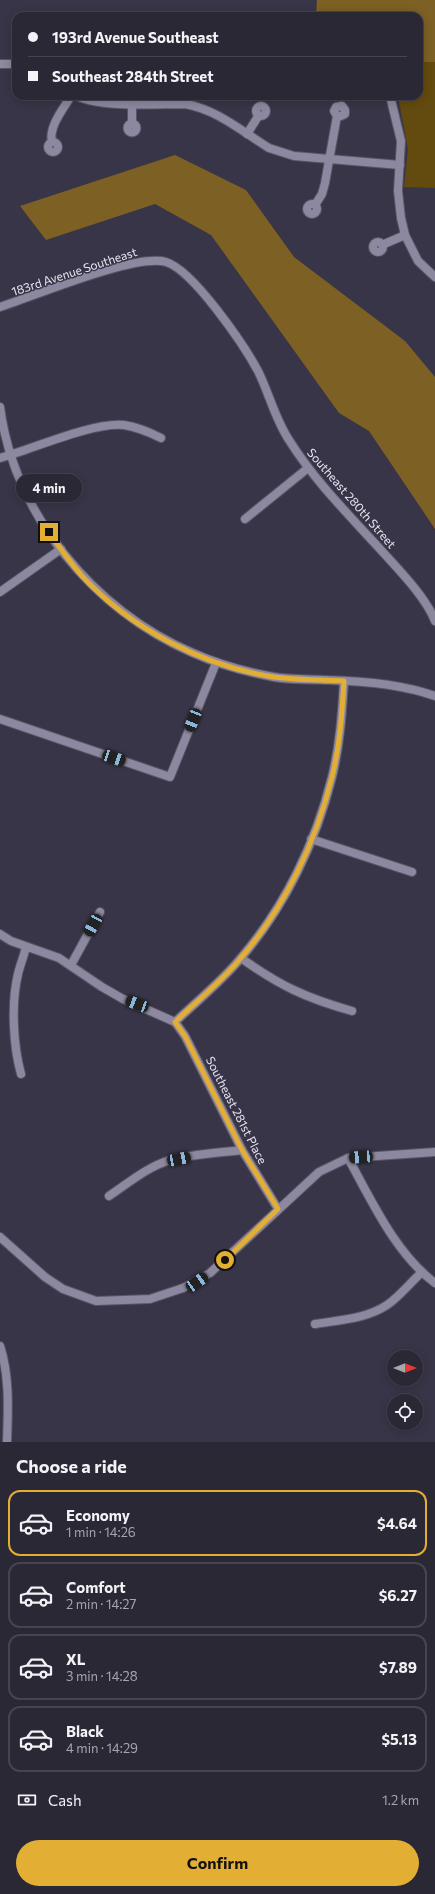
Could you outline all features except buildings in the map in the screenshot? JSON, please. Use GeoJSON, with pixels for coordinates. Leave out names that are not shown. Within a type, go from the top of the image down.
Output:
{"type":"FeatureCollection","features":[{"type":"Feature","properties":{"kind":"street"},"geometry":{"type":"LineString","coordinates":[[0,64],[12,64]]}},
{"type":"Feature","properties":{"kind":"street"},"geometry":{"type":"LineString","coordinates":[[52,142],[51,138],[53,128],[69,100]]}},
{"type":"Feature","properties":{"kind":"street"},"geometry":{"type":"LineString","coordinates":[[87,100],[92,102],[194,106],[210,112],[278,152],[294,156],[400,165]]}},
{"type":"Feature","properties":{"kind":"street"},"geometry":{"type":"LineString","coordinates":[[391,100],[401,141],[398,206],[405,235],[418,261],[435,276]]}},
{"type":"Feature","properties":{"kind":"street"},"geometry":{"type":"LineString","coordinates":[[132,104],[132,124]]}},
{"type":"Feature","properties":{"kind":"street"},"geometry":{"type":"LineString","coordinates":[[247,134],[259,115]]}},
{"type":"Feature","properties":{"kind":"street"},"geometry":{"type":"LineString","coordinates":[[315,205],[322,194],[337,116]]}},
{"type":"Feature","properties":{"kind":"street"},"geometry":{"type":"LineString","coordinates":[[382,245],[405,235]]}},
{"type":"Feature","properties":{"kind":"street","name":"183rd Avenue Southeast"},"geometry":{"type":"LineString","coordinates":[[0,307],[141,261],[163,261],[179,268]]}},
{"type":"Feature","properties":{"kind":"street","name":"Southeast 280th Street"},"geometry":{"type":"LineString","coordinates":[[179,268],[197,285],[237,337],[258,372],[267,395],[288,438],[308,468],[406,578],[429,609],[435,621]]}},
{"type":"Feature","properties":{"kind":"street"},"geometry":{"type":"LineString","coordinates":[[0,407],[11,455],[26,491],[42,522],[82,576],[122,611],[156,635],[191,653],[216,662],[275,677],[390,685],[434,694]]}},
{"type":"Feature","properties":{"kind":"street"},"geometry":{"type":"LineString","coordinates":[[0,458],[87,430],[113,426],[123,425],[141,429],[161,438]]}},
{"type":"Feature","properties":{"kind":"street"},"geometry":{"type":"LineString","coordinates":[[245,519],[308,468]]}},
{"type":"Feature","properties":{"kind":"street"},"geometry":{"type":"LineString","coordinates":[[0,592],[61,549]]}},
{"type":"Feature","properties":{"kind":"street"},"geometry":{"type":"LineString","coordinates":[[0,719],[170,777],[216,662]]}},
{"type":"Feature","properties":{"kind":"street"},"geometry":{"type":"LineString","coordinates":[[0,934],[11,941],[59,958],[102,987],[123,999],[175,1022],[217,984],[241,958],[276,910],[298,869],[311,839],[332,776],[338,743],[344,681]]}},
{"type":"Feature","properties":{"kind":"street"},"geometry":{"type":"LineString","coordinates":[[311,839],[412,872]]}},
{"type":"Feature","properties":{"kind":"street"},"geometry":{"type":"LineString","coordinates":[[71,965],[100,912]]}},
{"type":"Feature","properties":{"kind":"street"},"geometry":{"type":"LineString","coordinates":[[21,1074],[15,1045],[14,1013],[18,974],[26,947]]}},
{"type":"Feature","properties":{"kind":"street"},"geometry":{"type":"LineString","coordinates":[[241,958],[267,977],[295,992],[318,1001],[352,1011]]}},
{"type":"Feature","properties":{"kind":"street","name":"Southeast 281st Place"},"geometry":{"type":"LineString","coordinates":[[175,1022],[185,1036],[242,1150],[278,1209]]}},
{"type":"Feature","properties":{"kind":"street"},"geometry":{"type":"LineString","coordinates":[[108,1196],[145,1171],[167,1161],[203,1154],[242,1150]]}},
{"type":"Feature","properties":{"kind":"street"},"geometry":{"type":"LineString","coordinates":[[0,1237],[45,1277],[63,1289],[96,1300],[109,1302],[150,1299],[183,1288],[210,1273],[319,1172],[348,1158],[435,1152]]}},
{"type":"Feature","properties":{"kind":"street"},"geometry":{"type":"LineString","coordinates":[[348,1158],[405,1253],[421,1273],[435,1284]]}},
{"type":"Feature","properties":{"kind":"street"},"geometry":{"type":"LineString","coordinates":[[315,1324],[375,1312],[388,1305],[421,1273]]}},
{"type":"Feature","properties":{"kind":"street"},"geometry":{"type":"LineString","coordinates":[[0,1346],[6,1364],[8,1402],[7,1442]]}},
{"type":"Feature","properties":{"kind":"shaded area"},"geometry":{"type":"Polygon","coordinates":[[[317,0],[435,0],[435,62],[423,62],[423,12],[316,12],[317,0]]]}},
{"type":"Feature","properties":{"kind":"shaded area"},"geometry":{"type":"Polygon","coordinates":[[[423,62],[435,62],[435,188],[404,187],[408,149],[399,100],[423,100],[423,62]]]}},
{"type":"Feature","properties":{"kind":"shaded area"},"geometry":{"type":"Polygon","coordinates":[[[175,155],[246,190],[294,257],[405,341],[435,377],[435,529],[369,431],[339,413],[211,235],[155,204],[46,240],[20,206],[175,155]]]}},
{"type":"Feature","properties":{"kind":"route"},"geometry":{"type":"LineString","coordinates":[[49,532],[82,576],[122,611],[156,635],[191,653],[216,662],[275,677],[344,681],[342,712],[332,776],[321,814],[298,869],[273,916],[241,958],[217,984],[175,1022],[185,1036],[242,1150],[278,1209],[225,1260]]}}]}
